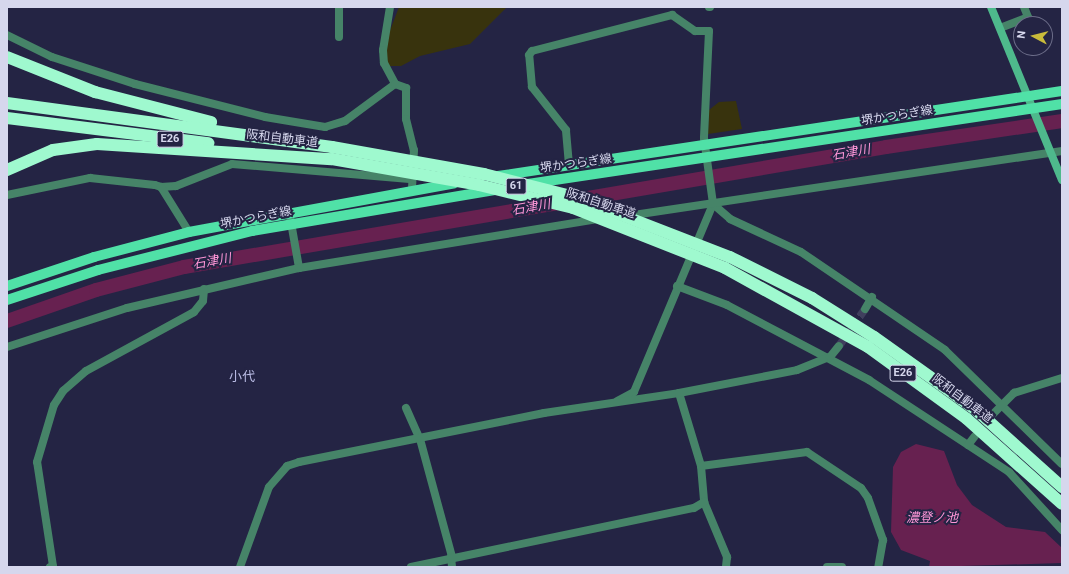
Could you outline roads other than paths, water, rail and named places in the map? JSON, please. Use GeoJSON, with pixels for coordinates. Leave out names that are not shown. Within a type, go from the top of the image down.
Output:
{"type":"FeatureCollection","features":[{"type":"Feature","properties":{"kind":"highway"},"geometry":{"type":"LineString","coordinates":[[7,57],[95,92],[244,133]]}},
{"type":"Feature","properties":{"kind":"highway","name":"阪和自動車道"},"geometry":{"type":"LineString","coordinates":[[7,103],[244,133],[479,185],[573,208],[728,262],[812,298],[874,337],[975,409],[1062,487]]}},
{"type":"Feature","properties":{"kind":"highway","name":"阪和自動車道"},"geometry":{"type":"LineString","coordinates":[[7,118],[332,153]]}},
{"type":"Feature","properties":{"kind":"highway"},"geometry":{"type":"LineString","coordinates":[[7,170],[53,150],[97,144],[332,153]]}},
{"type":"Feature","properties":{"kind":"highway","name":"阪和自動車道"},"geometry":{"type":"LineString","coordinates":[[728,262],[868,347],[967,418],[1062,504]]}},
{"type":"Feature","properties":{"kind":"main road"},"geometry":{"type":"LineString","coordinates":[[991,7],[1062,179]]}},
{"type":"Feature","properties":{"kind":"main road","name":"堺かつらぎ線"},"geometry":{"type":"LineString","coordinates":[[7,286],[94,257],[189,232],[289,211],[412,189],[1062,91]]}},
{"type":"Feature","properties":{"kind":"main road","name":"堺かつらぎ線"},"geometry":{"type":"LineString","coordinates":[[7,300],[163,252],[570,177],[707,163],[1062,104]]}},
{"type":"Feature","properties":{"kind":"street"},"geometry":{"type":"LineString","coordinates":[[339,7],[339,37]]}},
{"type":"Feature","properties":{"kind":"street"},"geometry":{"type":"LineString","coordinates":[[390,7],[382,50],[384,64],[395,84],[406,88],[406,119],[414,150],[412,189]]}},
{"type":"Feature","properties":{"kind":"street"},"geometry":{"type":"LineString","coordinates":[[1000,28],[1028,17],[1024,7]]}},
{"type":"Feature","properties":{"kind":"street"},"geometry":{"type":"LineString","coordinates":[[569,165],[566,130],[532,87],[529,56],[532,51],[672,15],[695,31],[709,32],[704,146],[713,204],[677,286],[634,392],[617,401]]}},
{"type":"Feature","properties":{"kind":"street"},"geometry":{"type":"LineString","coordinates":[[7,34],[52,57],[135,84],[265,117],[325,127],[345,121],[395,84]]}},
{"type":"Feature","properties":{"kind":"street"},"geometry":{"type":"LineString","coordinates":[[7,347],[88,319],[298,266],[558,225],[713,204],[887,175],[1052,155],[1062,151]]}},
{"type":"Feature","properties":{"kind":"street"},"geometry":{"type":"LineString","coordinates":[[7,195],[90,178],[161,187],[176,186],[232,164],[412,179]]}},
{"type":"Feature","properties":{"kind":"street"},"geometry":{"type":"LineString","coordinates":[[161,187],[189,232]]}},
{"type":"Feature","properties":{"kind":"street"},"geometry":{"type":"LineString","coordinates":[[713,204],[730,218],[801,252],[872,297],[945,350],[1002,403],[1062,464]]}},
{"type":"Feature","properties":{"kind":"street"},"geometry":{"type":"LineString","coordinates":[[289,211],[298,266]]}},
{"type":"Feature","properties":{"kind":"street"},"geometry":{"type":"LineString","coordinates":[[677,286],[727,305],[830,357],[1009,472],[1062,530]]}},
{"type":"Feature","properties":{"kind":"street"},"geometry":{"type":"LineString","coordinates":[[50,567],[53,566],[37,462],[54,405],[63,391],[86,371],[194,312],[203,301],[204,289]]}},
{"type":"Feature","properties":{"kind":"street"},"geometry":{"type":"LineString","coordinates":[[865,309],[872,297]]}},
{"type":"Feature","properties":{"kind":"street"},"geometry":{"type":"LineString","coordinates":[[240,567],[261,501],[275,477],[287,466],[617,401],[679,393],[797,370],[830,357],[839,346]]}},
{"type":"Feature","properties":{"kind":"street"},"geometry":{"type":"LineString","coordinates":[[993,414],[1002,403],[1014,394],[1062,378]]}},
{"type":"Feature","properties":{"kind":"street"},"geometry":{"type":"LineString","coordinates":[[679,393],[701,466],[704,502],[727,557],[726,567]]}},
{"type":"Feature","properties":{"kind":"street"},"geometry":{"type":"LineString","coordinates":[[406,408],[420,439],[451,557],[452,567]]}},
{"type":"Feature","properties":{"kind":"street"},"geometry":{"type":"LineString","coordinates":[[968,445],[975,436]]}},
{"type":"Feature","properties":{"kind":"street"},"geometry":{"type":"LineString","coordinates":[[701,466],[807,452],[861,488],[868,498],[883,540],[878,567]]}},
{"type":"Feature","properties":{"kind":"street"},"geometry":{"type":"LineString","coordinates":[[411,567],[451,557],[694,508],[704,502]]}},
{"type":"Feature","properties":{"kind":"street"},"geometry":{"type":"LineString","coordinates":[[827,567],[842,567]]}},
{"type":"Feature","properties":{"kind":"water","name":"濃登ノ池"},"geometry":{"type":"Polygon","coordinates":[[[916,444],[944,451],[957,485],[972,505],[1006,527],[1045,532],[1062,548],[1062,563],[929,567],[930,561],[901,550],[891,532],[893,467],[901,452],[916,444]]]}},
{"type":"Feature","properties":{"kind":"waterway","name":"石津川"},"geometry":{"type":"LineString","coordinates":[[7,321],[96,290],[184,267],[886,147],[1062,121]]}},
{"type":"Feature","properties":{"kind":"tunnel"},"geometry":{"type":"LineString","coordinates":[[839,346],[865,309]]}},
{"type":"Feature","properties":{"kind":"district","name":"小代"},"geometry":{"type":"Point","coordinates":[242,377]}}]}
